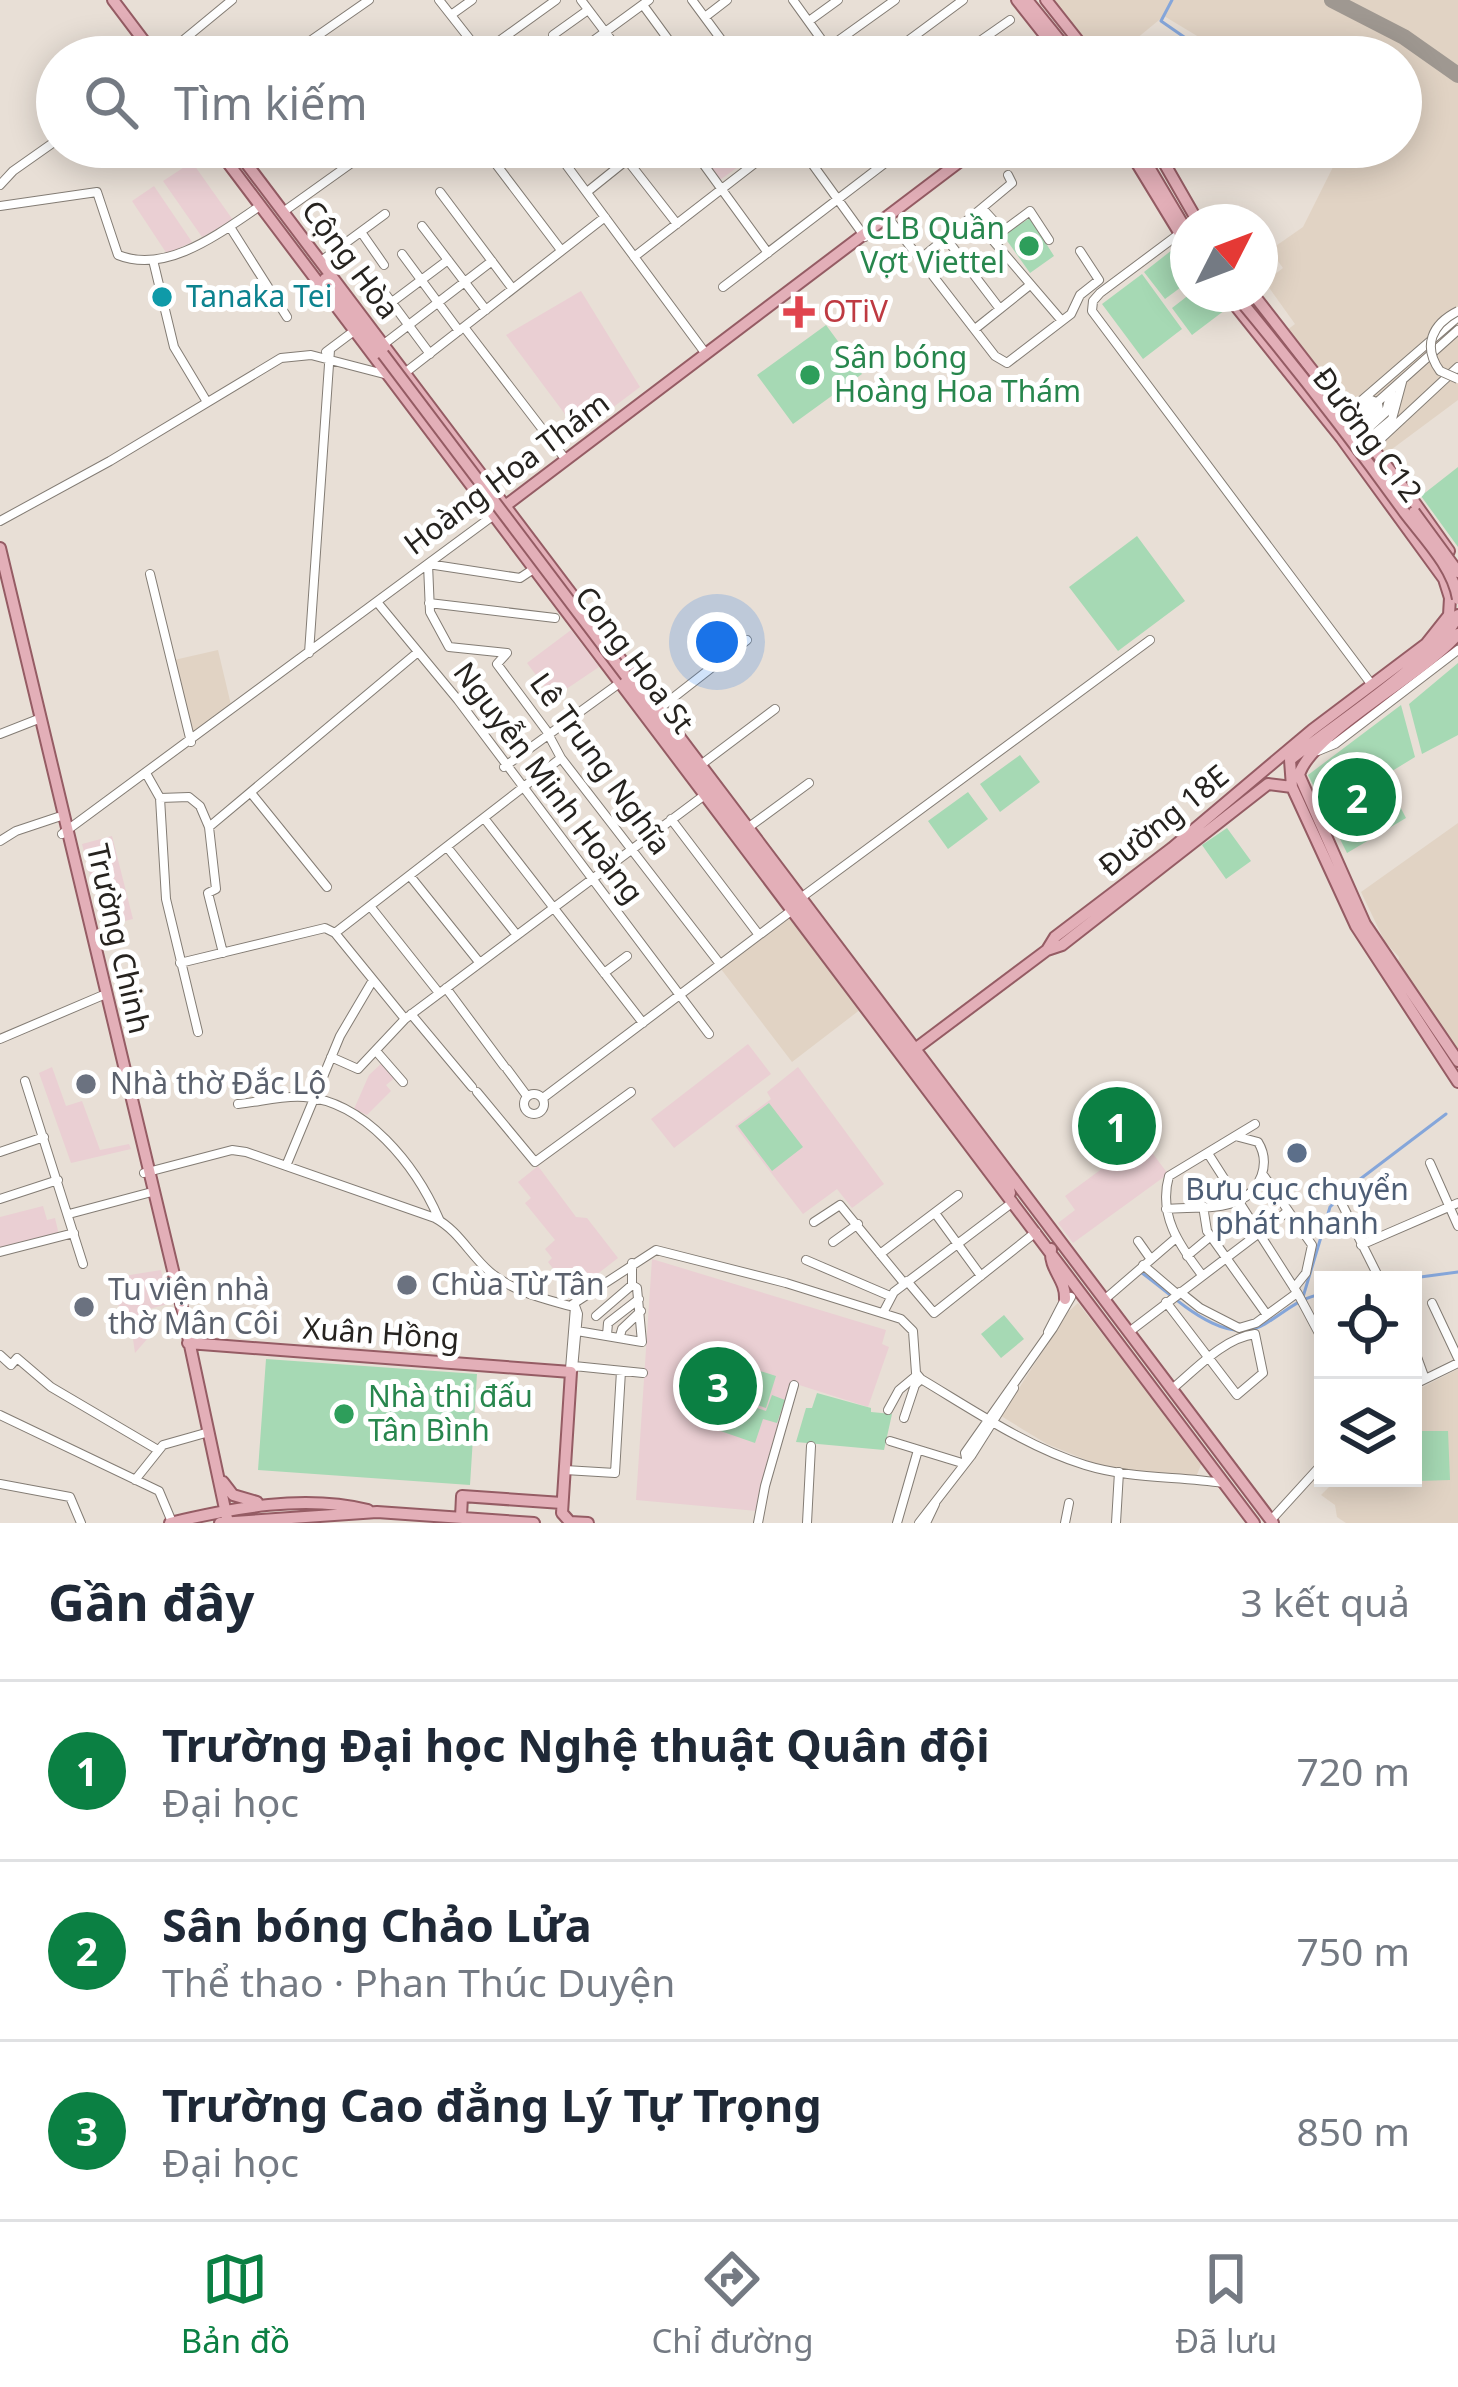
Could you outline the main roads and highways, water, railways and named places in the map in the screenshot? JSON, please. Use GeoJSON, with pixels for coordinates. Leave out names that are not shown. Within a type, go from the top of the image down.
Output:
{"type":"FeatureCollection","features":[{"type":"Feature","properties":{"kind":"main road"},"geometry":{"type":"LineString","coordinates":[[113,0],[140,36]]}},
{"type":"Feature","properties":{"kind":"main road"},"geometry":{"type":"LineString","coordinates":[[1017,0],[1045,36]]}},
{"type":"Feature","properties":{"kind":"main road"},"geometry":{"type":"LineString","coordinates":[[1032,0],[1060,36]]}},
{"type":"Feature","properties":{"kind":"main road"},"geometry":{"type":"LineString","coordinates":[[1046,0],[1074,36]]}},
{"type":"Feature","properties":{"kind":"main road","name":"Cong Hoa St"},"geometry":{"type":"LineString","coordinates":[[232,168],[1007,1180],[1012,1202]]}},
{"type":"Feature","properties":{"kind":"main road","name":"Cong Hoa St"},"geometry":{"type":"LineString","coordinates":[[246,168],[802,897],[1076,1291],[1144,1374],[1223,1484],[1265,1523]]}},
{"type":"Feature","properties":{"kind":"main road","name":"Cộng Hòa"},"geometry":{"type":"LineString","coordinates":[[247,168],[383,349]]}},
{"type":"Feature","properties":{"kind":"main road","name":"Hoàng Hoa Thám"},"geometry":{"type":"LineString","coordinates":[[494,515],[953,168]]}},
{"type":"Feature","properties":{"kind":"main road"},"geometry":{"type":"LineString","coordinates":[[1141,168],[1170,213]]}},
{"type":"Feature","properties":{"kind":"main road"},"geometry":{"type":"LineString","coordinates":[[1151,168],[1170,206]]}},
{"type":"Feature","properties":{"kind":"main road"},"geometry":{"type":"LineString","coordinates":[[1154,168],[1177,204]]}},
{"type":"Feature","properties":{"kind":"main road"},"geometry":{"type":"LineString","coordinates":[[1167,168],[1188,204]]}},
{"type":"Feature","properties":{"kind":"main road","name":"Đường C12"},"geometry":{"type":"LineString","coordinates":[[1241,312],[1444,579],[1455,614]]}},
{"type":"Feature","properties":{"kind":"main road"},"geometry":{"type":"LineString","coordinates":[[1253,312],[1458,568]]}},
{"type":"Feature","properties":{"kind":"main road"},"geometry":{"type":"LineString","coordinates":[[1253,312],[1386,486],[1451,577],[1458,595]]}},
{"type":"Feature","properties":{"kind":"main road","name":"Đường C12"},"geometry":{"type":"LineString","coordinates":[[1268,312],[1404,488],[1458,568]]}},
{"type":"Feature","properties":{"kind":"main road"},"geometry":{"type":"LineString","coordinates":[[1264,341],[1284,332]]}},
{"type":"Feature","properties":{"kind":"main road"},"geometry":{"type":"LineString","coordinates":[[383,349],[624,679]]}},
{"type":"Feature","properties":{"kind":"main road"},"geometry":{"type":"LineString","coordinates":[[1342,440],[1359,429]]}},
{"type":"Feature","properties":{"kind":"main road"},"geometry":{"type":"LineString","coordinates":[[1357,459],[1359,429]]}},
{"type":"Feature","properties":{"kind":"main road"},"geometry":{"type":"LineString","coordinates":[[468,481],[481,471]]}},
{"type":"Feature","properties":{"kind":"main road"},"geometry":{"type":"LineString","coordinates":[[1388,501],[1404,488]]}},
{"type":"Feature","properties":{"kind":"main road"},"geometry":{"type":"LineString","coordinates":[[519,548],[531,538]]}},
{"type":"Feature","properties":{"kind":"main road","name":"Trường Chinh"},"geometry":{"type":"LineString","coordinates":[[0,548],[65,834]]}},
{"type":"Feature","properties":{"kind":"main road","name":"Trường Chinh"},"geometry":{"type":"LineString","coordinates":[[0,576],[169,1266]]}},
{"type":"Feature","properties":{"kind":"main road"},"geometry":{"type":"LineString","coordinates":[[1455,614],[1441,643],[1301,758],[1299,775],[1365,924],[1458,1061]]}},
{"type":"Feature","properties":{"kind":"main road","name":"Đường 18E"},"geometry":{"type":"LineString","coordinates":[[910,1052],[1048,950],[1055,937],[1112,901],[1312,730],[1426,644],[1455,614]]}},
{"type":"Feature","properties":{"kind":"main road"},"geometry":{"type":"LineString","coordinates":[[1301,758],[1317,752],[1329,733],[1441,653],[1458,634]]}},
{"type":"Feature","properties":{"kind":"main road","name":"Cong Hoa St"},"geometry":{"type":"LineString","coordinates":[[624,679],[793,910],[1023,1188],[1076,1291],[1104,1300],[1166,1390],[1259,1505],[1265,1523]]}},
{"type":"Feature","properties":{"kind":"main road","name":"Đường 18E"},"geometry":{"type":"LineString","coordinates":[[1204,827],[1268,784],[1292,787],[1288,767],[1301,758],[1312,730]]}},
{"type":"Feature","properties":{"kind":"main road"},"geometry":{"type":"LineString","coordinates":[[1292,787],[1356,926],[1458,1082]]}},
{"type":"Feature","properties":{"kind":"main road","name":"Trường Chinh"},"geometry":{"type":"LineString","coordinates":[[77,883],[228,1518]]}},
{"type":"Feature","properties":{"kind":"main road","name":"Cong Hoa St"},"geometry":{"type":"LineString","coordinates":[[1007,1180],[1023,1188]]}},
{"type":"Feature","properties":{"kind":"main road"},"geometry":{"type":"LineString","coordinates":[[1051,1249],[1050,1265],[1076,1291]]}},
{"type":"Feature","properties":{"kind":"main road","name":"Xuân Hồng"},"geometry":{"type":"LineString","coordinates":[[188,1342],[573,1369],[562,1508]]}},
{"type":"Feature","properties":{"kind":"main road"},"geometry":{"type":"LineString","coordinates":[[194,1369],[210,1345]]}},
{"type":"Feature","properties":{"kind":"main road","name":"Cong Hoa St"},"geometry":{"type":"LineString","coordinates":[[1144,1374],[1166,1390]]}},
{"type":"Feature","properties":{"kind":"main road"},"geometry":{"type":"LineString","coordinates":[[1166,1390],[1265,1523]]}},
{"type":"Feature","properties":{"kind":"main road"},"geometry":{"type":"LineString","coordinates":[[218,1474],[238,1498],[277,1505],[334,1505],[400,1518],[532,1522],[549,1520],[562,1508]]}},
{"type":"Feature","properties":{"kind":"main road"},"geometry":{"type":"LineString","coordinates":[[171,1523],[189,1518],[214,1501],[218,1474]]}},
{"type":"Feature","properties":{"kind":"main road"},"geometry":{"type":"LineString","coordinates":[[460,1517],[462,1496],[562,1508]]}},
{"type":"Feature","properties":{"kind":"main road"},"geometry":{"type":"LineString","coordinates":[[508,1520],[510,1499]]}},
{"type":"Feature","properties":{"kind":"main road"},"geometry":{"type":"LineString","coordinates":[[228,1518],[277,1505]]}},
{"type":"Feature","properties":{"kind":"main road"},"geometry":{"type":"LineString","coordinates":[[562,1508],[566,1520],[588,1523]]}},
{"type":"Feature","properties":{"kind":"main road"},"geometry":{"type":"LineString","coordinates":[[189,1518],[265,1521],[377,1513]]}},
{"type":"Feature","properties":{"kind":"waterway"},"geometry":{"type":"LineString","coordinates":[[1172,0],[1161,21],[1183,36]]}},
{"type":"Feature","properties":{"kind":"waterway"},"geometry":{"type":"LineString","coordinates":[[1303,1297],[1330,1207],[1446,1114]]}},
{"type":"Feature","properties":{"kind":"waterway"},"geometry":{"type":"LineString","coordinates":[[1422,1277],[1458,1272]]}},
{"type":"Feature","properties":{"kind":"waterway"},"geometry":{"type":"LineString","coordinates":[[1142,1273],[1184,1306],[1233,1330],[1265,1324],[1314,1296]]}},
{"type":"Feature","properties":{"kind":"place","name":"CLB Quần Vợt Viettel"},"geometry":{"type":"Point","coordinates":[1029,246]}},
{"type":"Feature","properties":{"kind":"place","name":"Tanaka Tei"},"geometry":{"type":"Point","coordinates":[162,297]}},
{"type":"Feature","properties":{"kind":"place","name":"OTiV"},"geometry":{"type":"Point","coordinates":[799,312]}},
{"type":"Feature","properties":{"kind":"place","name":"Sân bóng Hoàng Hoa Thám"},"geometry":{"type":"Point","coordinates":[810,375]}},
{"type":"Feature","properties":{"kind":"place","name":"Sân bóng Chảo Lửa"},"geometry":{"type":"Point","coordinates":[1357,797]}},
{"type":"Feature","properties":{"kind":"place","name":"Nhà thờ Đắc Lộ"},"geometry":{"type":"Point","coordinates":[86,1084]}},
{"type":"Feature","properties":{"kind":"place","name":"Trường Đại học Nghệ thuật Quân đội"},"geometry":{"type":"Point","coordinates":[1117,1126]}},
{"type":"Feature","properties":{"kind":"place","name":"Bưu cục chuyển phát nhanh"},"geometry":{"type":"Point","coordinates":[1297,1153]}},
{"type":"Feature","properties":{"kind":"place","name":"Chùa Từ Tân"},"geometry":{"type":"Point","coordinates":[407,1285]}},
{"type":"Feature","properties":{"kind":"place","name":"Tu viện nhà thờ Mân Côi"},"geometry":{"type":"Point","coordinates":[84,1307]}},
{"type":"Feature","properties":{"kind":"place","name":"Trường Cao đẳng Lý Tự Trọng"},"geometry":{"type":"Point","coordinates":[718,1386]}},
{"type":"Feature","properties":{"kind":"place","name":"Nhà thi đấu Tân Bình"},"geometry":{"type":"Point","coordinates":[344,1414]}}]}
